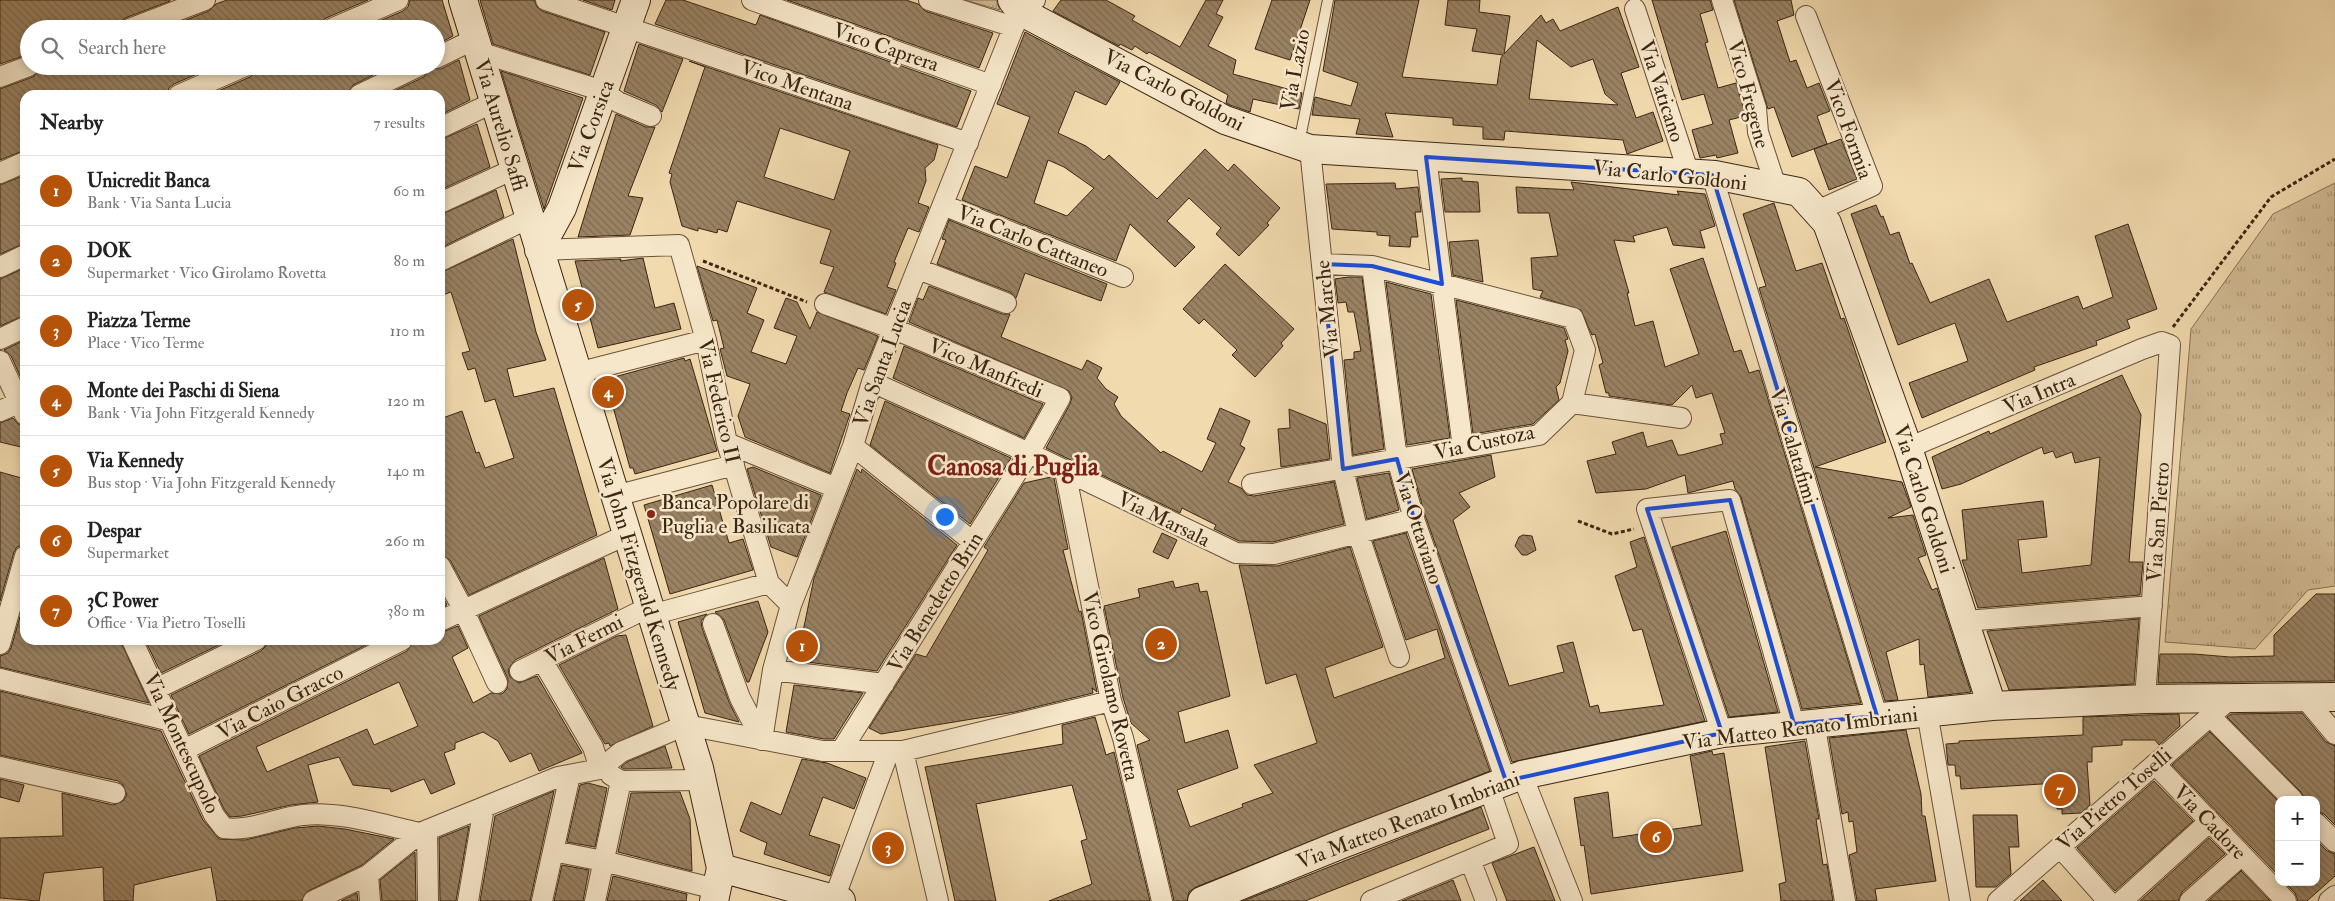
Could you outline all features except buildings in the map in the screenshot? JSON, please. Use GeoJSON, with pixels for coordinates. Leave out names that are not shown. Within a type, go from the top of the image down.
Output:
{"type":"FeatureCollection","features":[{"type":"Feature","properties":{"kind":"street"},"geometry":{"type":"LineString","coordinates":[[153,20],[205,0]]}},
{"type":"Feature","properties":{"kind":"street"},"geometry":{"type":"LineString","coordinates":[[352,20],[398,0]]}},
{"type":"Feature","properties":{"kind":"street","name":"Via Aurelio Saffi"},"geometry":{"type":"LineString","coordinates":[[463,0],[539,250]]}},
{"type":"Feature","properties":{"kind":"street","name":"Vico Mentana"},"geometry":{"type":"LineString","coordinates":[[546,0],[968,144]]}},
{"type":"Feature","properties":{"kind":"street","name":"Via Corsica"},"geometry":{"type":"LineString","coordinates":[[539,250],[562,208],[636,0]]}},
{"type":"Feature","properties":{"kind":"street"},"geometry":{"type":"LineString","coordinates":[[929,0],[1021,10]]}},
{"type":"Feature","properties":{"kind":"street","name":"Vico Fregene"},"geometry":{"type":"LineString","coordinates":[[1722,0],[1756,108],[1758,132],[1776,188]]}},
{"type":"Feature","properties":{"kind":"street","name":"Vico Caprera"},"geometry":{"type":"LineString","coordinates":[[756,1],[991,84]]}},
{"type":"Feature","properties":{"kind":"street","name":"Via Vaticano"},"geometry":{"type":"LineString","coordinates":[[1635,9],[1700,174]]}},
{"type":"Feature","properties":{"kind":"street","name":"Via Santa Lucia"},"geometry":{"type":"LineString","coordinates":[[762,740],[773,670],[791,605],[852,446],[872,382],[1021,10]]}},
{"type":"Feature","properties":{"kind":"street","name":"Via Carlo Goldoni"},"geometry":{"type":"LineString","coordinates":[[1021,10],[1225,120],[1304,148],[1700,174],[1799,192],[1827,223],[1908,448],[1992,706]]}},
{"type":"Feature","properties":{"kind":"street","name":"Vico Formia"},"geometry":{"type":"LineString","coordinates":[[1806,16],[1872,186],[1817,211]]}},
{"type":"Feature","properties":{"kind":"street"},"geometry":{"type":"LineString","coordinates":[[445,55],[477,46],[603,91],[618,102],[651,116]]}},
{"type":"Feature","properties":{"kind":"street"},"geometry":{"type":"LineString","coordinates":[[0,77],[20,69]]}},
{"type":"Feature","properties":{"kind":"street"},"geometry":{"type":"LineString","coordinates":[[190,90],[225,75]]}},
{"type":"Feature","properties":{"kind":"street"},"geometry":{"type":"LineString","coordinates":[[369,90],[400,75]]}},
{"type":"Feature","properties":{"kind":"street"},"geometry":{"type":"LineString","coordinates":[[445,126],[494,102]]}},
{"type":"Feature","properties":{"kind":"street","name":"Via Marche"},"geometry":{"type":"LineString","coordinates":[[1304,148],[1322,264],[1343,469],[1358,533],[1399,657]]}},
{"type":"Feature","properties":{"kind":"street"},"geometry":{"type":"LineString","coordinates":[[1426,157],[1463,448]]}},
{"type":"Feature","properties":{"kind":"street"},"geometry":{"type":"LineString","coordinates":[[0,173],[20,164]]}},
{"type":"Feature","properties":{"kind":"street"},"geometry":{"type":"LineString","coordinates":[[445,202],[514,169]]}},
{"type":"Feature","properties":{"kind":"street","name":"Via Calatafimi"},"geometry":{"type":"LineString","coordinates":[[1700,174],[1876,716]]}},
{"type":"Feature","properties":{"kind":"street","name":"Via Carlo Cattaneo"},"geometry":{"type":"LineString","coordinates":[[943,205],[1123,277]]}},
{"type":"Feature","properties":{"kind":"street"},"geometry":{"type":"LineString","coordinates":[[445,259],[530,218]]}},
{"type":"Feature","properties":{"kind":"street"},"geometry":{"type":"LineString","coordinates":[[539,250],[680,250]]}},
{"type":"Feature","properties":{"kind":"street","name":"Via John Fitzgerald Kennedy"},"geometry":{"type":"LineString","coordinates":[[539,250],[702,780],[717,886]]}},
{"type":"Feature","properties":{"kind":"street","name":"Via Federico II"},"geometry":{"type":"LineString","coordinates":[[680,250],[706,340],[726,444],[769,583],[791,605]]}},
{"type":"Feature","properties":{"kind":"street"},"geometry":{"type":"LineString","coordinates":[[0,267],[20,257]]}},
{"type":"Feature","properties":{"kind":"street"},"geometry":{"type":"LineString","coordinates":[[1322,264],[1372,266],[1573,318],[1585,350],[1572,403],[1681,418]]}},
{"type":"Feature","properties":{"kind":"street","name":"Via Ottaviano"},"geometry":{"type":"LineString","coordinates":[[1372,266],[1397,459],[1414,519],[1506,781]]}},
{"type":"Feature","properties":{"kind":"street"},"geometry":{"type":"LineString","coordinates":[[918,269],[1006,303]]}},
{"type":"Feature","properties":{"kind":"street","name":"Vico Manfredi"},"geometry":{"type":"LineString","coordinates":[[825,304],[894,329],[1060,398],[1028,453]]}},
{"type":"Feature","properties":{"kind":"street"},"geometry":{"type":"LineString","coordinates":[[0,339],[20,329]]}},
{"type":"Feature","properties":{"kind":"street"},"geometry":{"type":"LineString","coordinates":[[577,373],[706,340]]}},
{"type":"Feature","properties":{"kind":"street","name":"Via Intra"},"geometry":{"type":"LineString","coordinates":[[1908,448],[2166,344]]}},
{"type":"Feature","properties":{"kind":"street","name":"Via San Pietro"},"geometry":{"type":"LineString","coordinates":[[2145,699],[2166,344]]}},
{"type":"Feature","properties":{"kind":"street"},"geometry":{"type":"LineString","coordinates":[[0,361],[20,400]]}},
{"type":"Feature","properties":{"kind":"street","name":"Via Marsala"},"geometry":{"type":"LineString","coordinates":[[872,382],[1028,453],[1236,553],[1274,554],[1414,519]]}},
{"type":"Feature","properties":{"kind":"street","name":"Via Custoza"},"geometry":{"type":"LineString","coordinates":[[1252,484],[1539,435],[1572,403]]}},
{"type":"Feature","properties":{"kind":"street"},"geometry":{"type":"LineString","coordinates":[[0,412],[20,407]]}},
{"type":"Feature","properties":{"kind":"street"},"geometry":{"type":"LineString","coordinates":[[726,444],[836,488]]}},
{"type":"Feature","properties":{"kind":"street"},"geometry":{"type":"LineString","coordinates":[[852,446],[973,542]]}},
{"type":"Feature","properties":{"kind":"street","name":"Via Benedetto Brin"},"geometry":{"type":"LineString","coordinates":[[841,751],[1028,453]]}},
{"type":"Feature","properties":{"kind":"street"},"geometry":{"type":"LineString","coordinates":[[614,496],[734,465]]}},
{"type":"Feature","properties":{"kind":"street","name":"Vico Girolamo Rovetta"},"geometry":{"type":"LineString","coordinates":[[1065,471],[1110,702],[1123,738],[1162,901]]}},
{"type":"Feature","properties":{"kind":"street"},"geometry":{"type":"LineString","coordinates":[[1722,733],[1647,509],[1730,500],[1804,723],[1845,901]]}},
{"type":"Feature","properties":{"kind":"street"},"geometry":{"type":"LineString","coordinates":[[445,618],[626,535]]}},
{"type":"Feature","properties":{"kind":"street"},"geometry":{"type":"LineString","coordinates":[[0,644],[20,572]]}},
{"type":"Feature","properties":{"kind":"street"},"geometry":{"type":"LineString","coordinates":[[445,575],[497,682]]}},
{"type":"Feature","properties":{"kind":"street","name":"Via Fermi"},"geometry":{"type":"LineString","coordinates":[[520,671],[650,611],[769,583]]}},
{"type":"Feature","properties":{"kind":"street"},"geometry":{"type":"LineString","coordinates":[[1965,621],[2152,606]]}},
{"type":"Feature","properties":{"kind":"street"},"geometry":{"type":"LineString","coordinates":[[713,624],[740,698],[762,740]]}},
{"type":"Feature","properties":{"kind":"street","name":"Via Montescupolo"},"geometry":{"type":"LineString","coordinates":[[134,645],[214,815],[224,828],[236,830],[301,815],[330,814],[423,832]]}},
{"type":"Feature","properties":{"kind":"street"},"geometry":{"type":"LineString","coordinates":[[156,689],[246,645]]}},
{"type":"Feature","properties":{"kind":"street","name":"Via Caio Gracco"},"geometry":{"type":"LineString","coordinates":[[184,750],[392,645]]}},
{"type":"Feature","properties":{"kind":"street"},"geometry":{"type":"LineString","coordinates":[[542,660],[593,747],[600,769],[621,781],[702,780]]}},
{"type":"Feature","properties":{"kind":"street"},"geometry":{"type":"LineString","coordinates":[[773,670],[884,684]]}},
{"type":"Feature","properties":{"kind":"street"},"geometry":{"type":"LineString","coordinates":[[0,679],[171,721]]}},
{"type":"Feature","properties":{"kind":"street"},"geometry":{"type":"LineString","coordinates":[[2304,697],[2335,734]]}},
{"type":"Feature","properties":{"kind":"street","name":"Via Matteo Renato Imbriani"},"geometry":{"type":"LineString","coordinates":[[1202,901],[1506,781],[1722,733],[1804,723],[1992,706],[2145,699],[2335,697]]}},
{"type":"Feature","properties":{"kind":"street","name":"Via Pietro Toselli"},"geometry":{"type":"LineString","coordinates":[[1998,901],[2230,698]]}},
{"type":"Feature","properties":{"kind":"street"},"geometry":{"type":"LineString","coordinates":[[313,901],[368,875],[423,832],[558,777],[600,769],[621,752],[686,725],[822,751],[896,751],[1110,702]]}},
{"type":"Feature","properties":{"kind":"street"},"geometry":{"type":"LineString","coordinates":[[1927,712],[1960,901]]}},
{"type":"Feature","properties":{"kind":"street"},"geometry":{"type":"LineString","coordinates":[[2210,716],[2289,796]]}},
{"type":"Feature","properties":{"kind":"street"},"geometry":{"type":"LineString","coordinates":[[553,851],[604,860],[717,886],[838,900],[896,751]]}},
{"type":"Feature","properties":{"kind":"street"},"geometry":{"type":"LineString","coordinates":[[896,751],[938,901]]}},
{"type":"Feature","properties":{"kind":"street","name":"Via Cadore"},"geometry":{"type":"LineString","coordinates":[[2155,764],[2286,901]]}},
{"type":"Feature","properties":{"kind":"street"},"geometry":{"type":"LineString","coordinates":[[0,766],[115,793]]}},
{"type":"Feature","properties":{"kind":"street"},"geometry":{"type":"LineString","coordinates":[[542,901],[570,775]]}},
{"type":"Feature","properties":{"kind":"street"},"geometry":{"type":"LineString","coordinates":[[595,901],[621,781]]}},
{"type":"Feature","properties":{"kind":"street"},"geometry":{"type":"LineString","coordinates":[[1371,901],[1508,844],[1506,781]]}},
{"type":"Feature","properties":{"kind":"street"},"geometry":{"type":"LineString","coordinates":[[1506,781],[1572,901]]}},
{"type":"Feature","properties":{"kind":"street"},"geometry":{"type":"LineString","coordinates":[[468,901],[484,807]]}},
{"type":"Feature","properties":{"kind":"street"},"geometry":{"type":"LineString","coordinates":[[2122,901],[2210,821]]}},
{"type":"Feature","properties":{"kind":"street"},"geometry":{"type":"LineString","coordinates":[[2320,828],[2335,842]]}},
{"type":"Feature","properties":{"kind":"street"},"geometry":{"type":"LineString","coordinates":[[423,832],[428,901]]}},
{"type":"Feature","properties":{"kind":"street"},"geometry":{"type":"LineString","coordinates":[[2060,848],[2108,901]]}},
{"type":"Feature","properties":{"kind":"street"},"geometry":{"type":"LineString","coordinates":[[2190,901],[2242,854]]}},
{"type":"Feature","properties":{"kind":"street"},"geometry":{"type":"LineString","coordinates":[[1470,860],[1486,901]]}},
{"type":"Feature","properties":{"kind":"street"},"geometry":{"type":"LineString","coordinates":[[368,875],[370,901]]}},
{"type":"Feature","properties":{"kind":"street"},"geometry":{"type":"LineString","coordinates":[[2329,901],[2335,896]]}},
{"type":"Feature","properties":{"kind":"lane","name":"Via Lazio"},"geometry":{"type":"LineString","coordinates":[[1304,148],[1328,0]]}},
{"type":"Feature","properties":{"kind":"path"},"geometry":{"type":"LineString","coordinates":[[2166,344],[2187,305],[2271,197],[2335,159]]}},
{"type":"Feature","properties":{"kind":"path"},"geometry":{"type":"LineString","coordinates":[[680,250],[811,303],[825,304]]}},
{"type":"Feature","properties":{"kind":"path"},"geometry":{"type":"LineString","coordinates":[[1578,522],[1612,534],[1652,524]]}},
{"type":"Feature","properties":{"kind":"highlighted area"},"geometry":{"type":"Polygon","coordinates":[[[1426,157],[1712,175],[1877,716],[1794,724],[1730,500],[1647,509],[1722,733],[1506,781],[1414,519],[1397,459],[1343,469],[1322,264],[1372,266],[1442,284],[1426,157]]]}},
{"type":"Feature","properties":{"kind":"green space"},"geometry":{"type":"Polygon","coordinates":[[[965,0],[996,0],[1000,10],[965,0]]]}},
{"type":"Feature","properties":{"kind":"green space"},"geometry":{"type":"Polygon","coordinates":[[[2335,183],[2335,586],[2308,590],[2255,649],[2165,642],[2191,329],[2273,214],[2335,183]]]}},
{"type":"Feature","properties":{"kind":"place","name":"Via Kennedy"},"geometry":{"type":"Point","coordinates":[578,305]}},
{"type":"Feature","properties":{"kind":"place","name":"Monte dei Paschi di Siena"},"geometry":{"type":"Point","coordinates":[608,392]}},
{"type":"Feature","properties":{"kind":"place","name":"Banca Popolare di Puglia e Basilicata"},"geometry":{"type":"Point","coordinates":[651,514]}},
{"type":"Feature","properties":{"kind":"place","name":"DOK"},"geometry":{"type":"Point","coordinates":[1161,644]}},
{"type":"Feature","properties":{"kind":"place","name":"Unicredit Banca"},"geometry":{"type":"Point","coordinates":[802,646]}},
{"type":"Feature","properties":{"kind":"place","name":"3C Power"},"geometry":{"type":"Point","coordinates":[2060,790]}},
{"type":"Feature","properties":{"kind":"place","name":"Despar"},"geometry":{"type":"Point","coordinates":[1656,837]}},
{"type":"Feature","properties":{"kind":"place","name":"Piazza Terme"},"geometry":{"type":"Point","coordinates":[888,848]}},
{"type":"Feature","properties":{"kind":"district","name":"Canosa di Puglia"},"geometry":{"type":"Point","coordinates":[1013,466]}}]}
